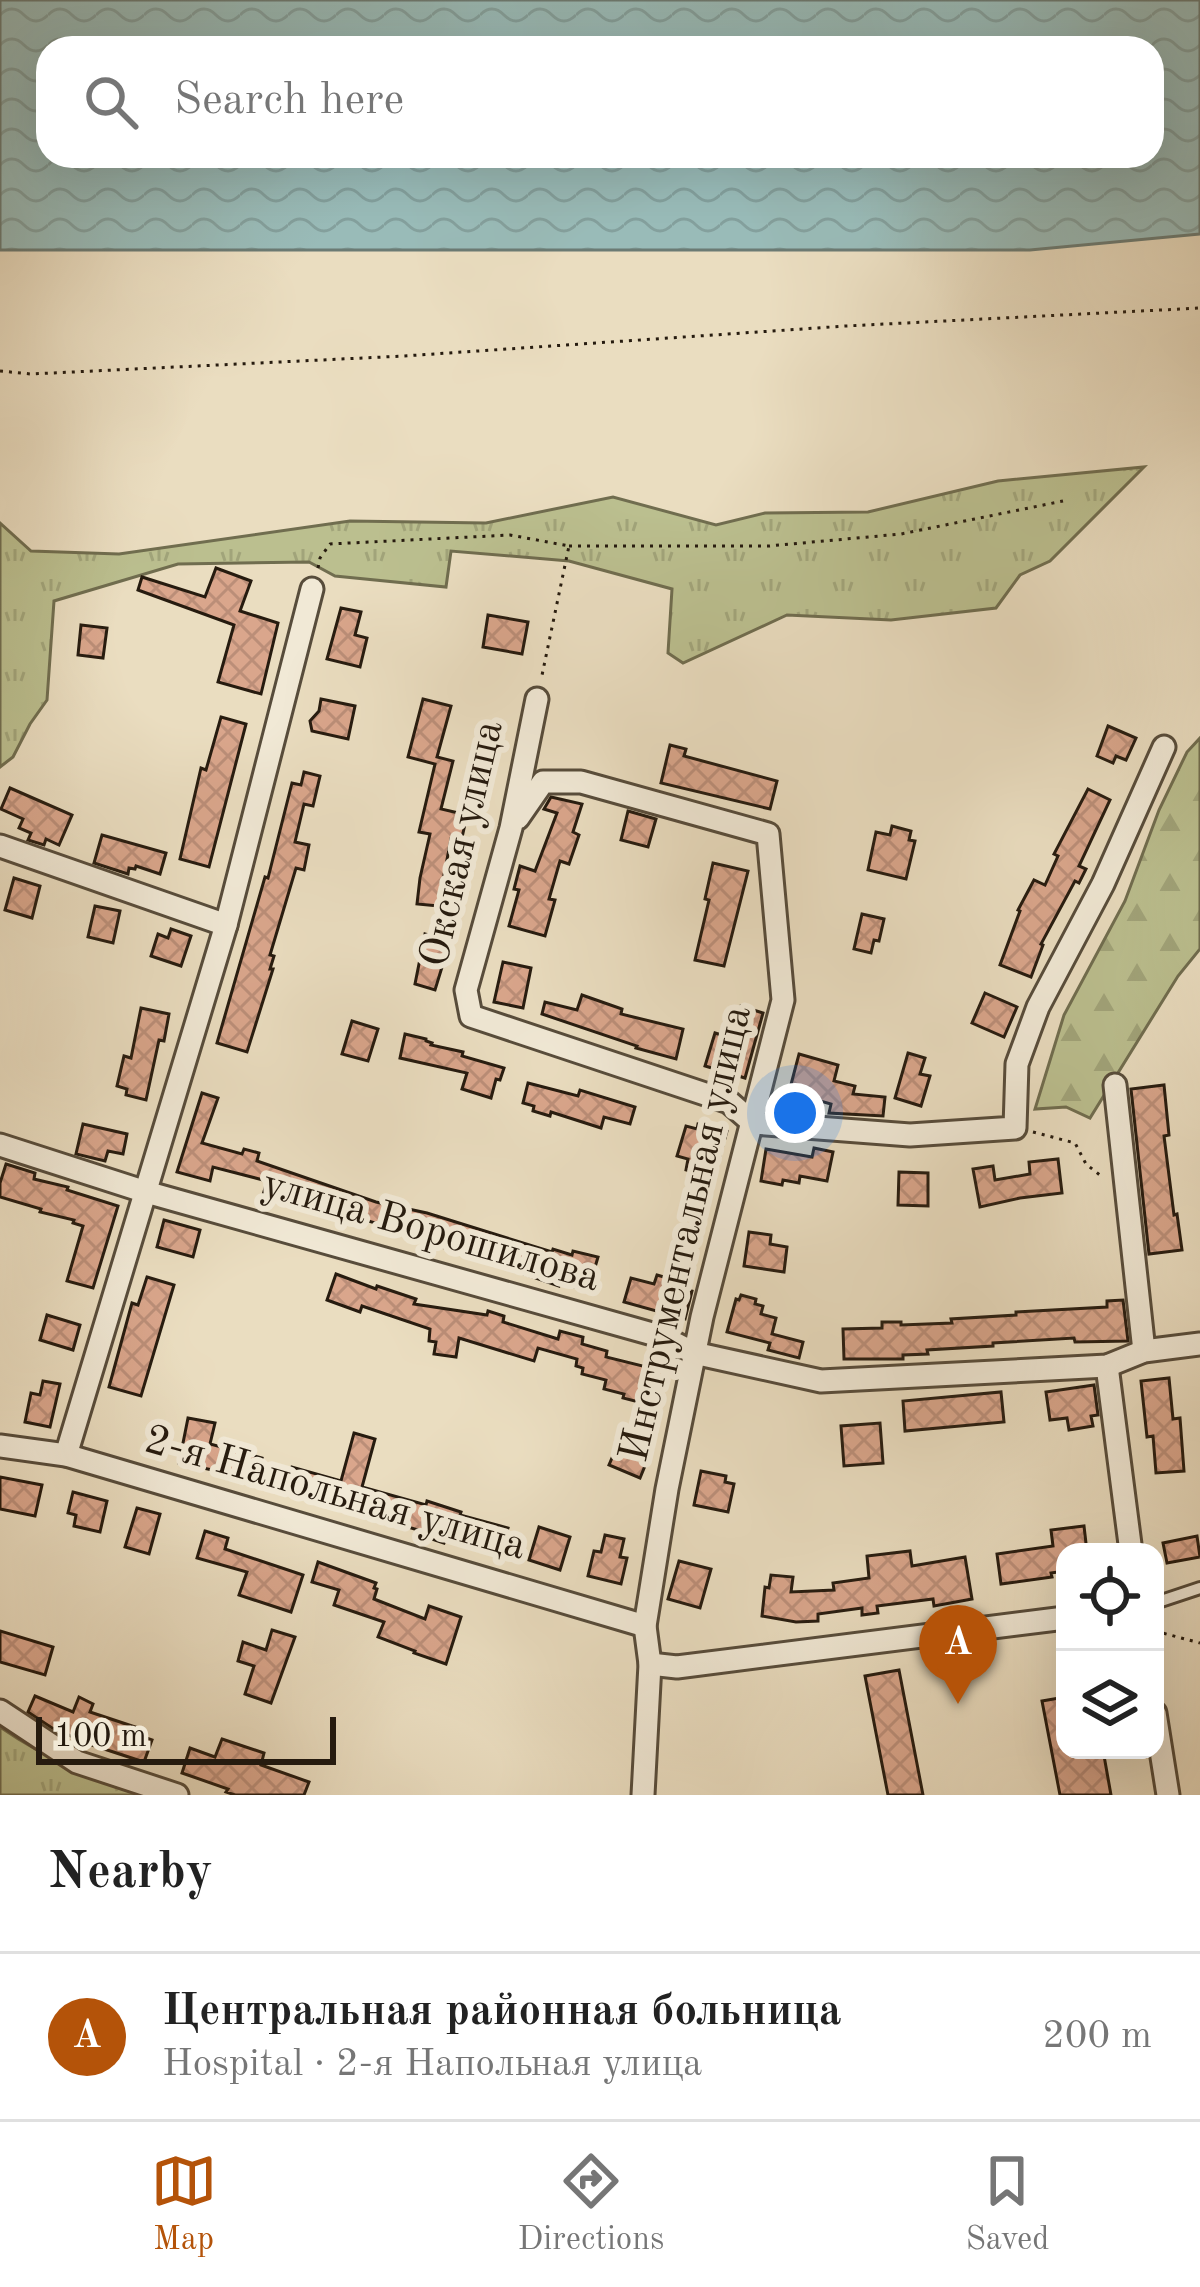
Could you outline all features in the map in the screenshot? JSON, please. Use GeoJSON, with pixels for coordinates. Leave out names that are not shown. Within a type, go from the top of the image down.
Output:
{"type":"FeatureCollection","features":[{"type":"Feature","properties":{"kind":"street"},"geometry":{"type":"LineString","coordinates":[[66,1456],[226,925],[312,590]]}},
{"type":"Feature","properties":{"kind":"street","name":"Окская улица"},"geometry":{"type":"LineString","coordinates":[[537,699],[512,828],[466,990],[472,1016],[729,1102],[753,1123],[910,1135],[1015,1128]]}},
{"type":"Feature","properties":{"kind":"street"},"geometry":{"type":"LineString","coordinates":[[1015,1128],[1017,1064],[1039,1007],[1103,884],[1164,747]]}},
{"type":"Feature","properties":{"kind":"street","name":"Инструментальная улица"},"geometry":{"type":"LineString","coordinates":[[512,828],[543,782],[581,782],[769,834],[783,1000],[694,1353],[667,1489],[645,1626],[650,1664],[643,1795]]}},
{"type":"Feature","properties":{"kind":"street"},"geometry":{"type":"LineString","coordinates":[[0,846],[226,925]]}},
{"type":"Feature","properties":{"kind":"street"},"geometry":{"type":"LineString","coordinates":[[1114,1085],[1144,1352]]}},
{"type":"Feature","properties":{"kind":"street","name":"улица Ворошилова"},"geometry":{"type":"LineString","coordinates":[[0,1145],[146,1192],[663,1337],[694,1353],[821,1381],[1107,1366],[1144,1352],[1200,1344]]}},
{"type":"Feature","properties":{"kind":"street"},"geometry":{"type":"LineString","coordinates":[[1107,1366],[1130,1543]]}},
{"type":"Feature","properties":{"kind":"street","name":"2-я Напольная улица"},"geometry":{"type":"LineString","coordinates":[[0,1446],[66,1456],[645,1626]]}},
{"type":"Feature","properties":{"kind":"street"},"geometry":{"type":"LineString","coordinates":[[650,1664],[677,1667],[1056,1619]]}},
{"type":"Feature","properties":{"kind":"street"},"geometry":{"type":"LineString","coordinates":[[0,1711],[77,1762],[177,1795]]}},
{"type":"Feature","properties":{"kind":"street"},"geometry":{"type":"LineString","coordinates":[[1162,1759],[1168,1795]]}},
{"type":"Feature","properties":{"kind":"lane"},"geometry":{"type":"LineString","coordinates":[[1164,1600],[1200,1588]]}},
{"type":"Feature","properties":{"kind":"path"},"geometry":{"type":"LineString","coordinates":[[0,371],[31,374],[404,356],[1200,308]]}},
{"type":"Feature","properties":{"kind":"path"},"geometry":{"type":"LineString","coordinates":[[312,590],[320,558],[330,544],[510,535],[569,546],[770,546],[901,534],[1063,501]]}},
{"type":"Feature","properties":{"kind":"path"},"geometry":{"type":"LineString","coordinates":[[537,699],[569,546]]}},
{"type":"Feature","properties":{"kind":"path"},"geometry":{"type":"LineString","coordinates":[[1015,1128],[1075,1143],[1085,1164],[1126,1195]]}},
{"type":"Feature","properties":{"kind":"path"},"geometry":{"type":"LineString","coordinates":[[1164,1633],[1200,1643]]}},
{"type":"Feature","properties":{"kind":"green space"},"geometry":{"type":"Polygon","coordinates":[[[1144,467],[1050,561],[1020,575],[996,608],[891,620],[787,615],[683,663],[668,653],[672,589],[569,561],[451,551],[446,587],[335,576],[309,562],[178,564],[54,601],[47,700],[13,757],[0,767],[0,523],[31,551],[119,554],[350,521],[486,523],[613,497],[716,525],[765,513],[868,512],[998,481],[1144,467]]]}},
{"type":"Feature","properties":{"kind":"green space"},"geometry":{"type":"Polygon","coordinates":[[[1200,738],[1200,949],[1178,976],[1090,1118],[1066,1107],[1035,1109],[1064,1015],[1125,901],[1187,752],[1200,738]]]}},
{"type":"Feature","properties":{"kind":"green space"},"geometry":{"type":"Polygon","coordinates":[[[0,1727],[71,1767],[148,1795],[0,1795],[0,1727]]]}},
{"type":"Feature","properties":{"kind":"water"},"geometry":{"type":"Polygon","coordinates":[[[0,0],[1200,0],[1200,234],[1030,250],[0,250],[0,0]]]}},
{"type":"Feature","properties":{"kind":"building"},"geometry":{"type":"Polygon","coordinates":[[[216,568],[251,581],[240,611],[278,623],[261,694],[218,682],[234,625],[138,590],[142,577],[205,597],[216,568]]]}},
{"type":"Feature","properties":{"kind":"building"},"geometry":{"type":"Polygon","coordinates":[[[341,608],[361,612],[355,635],[367,638],[360,667],[327,659],[341,608]]]}},
{"type":"Feature","properties":{"kind":"building"},"geometry":{"type":"Polygon","coordinates":[[[488,615],[528,622],[522,654],[483,647],[488,615]]]}},
{"type":"Feature","properties":{"kind":"building"},"geometry":{"type":"Polygon","coordinates":[[[81,625],[107,628],[103,658],[78,655],[81,625]]]}},
{"type":"Feature","properties":{"kind":"building"},"geometry":{"type":"Polygon","coordinates":[[[321,699],[355,706],[348,739],[312,731],[310,721],[321,699]]]}},
{"type":"Feature","properties":{"kind":"building"},"geometry":{"type":"Polygon","coordinates":[[[423,699],[451,706],[437,757],[453,761],[441,809],[467,815],[461,842],[451,839],[444,875],[452,881],[450,907],[417,904],[430,834],[419,832],[435,764],[408,757],[423,699]]]}},
{"type":"Feature","properties":{"kind":"building"},"geometry":{"type":"Polygon","coordinates":[[[221,717],[246,724],[209,867],[180,859],[201,768],[206,770],[221,717]]]}},
{"type":"Feature","properties":{"kind":"building"},"geometry":{"type":"Polygon","coordinates":[[[1108,726],[1136,738],[1126,760],[1116,756],[1113,763],[1097,756],[1108,726]]]}},
{"type":"Feature","properties":{"kind":"building"},"geometry":{"type":"Polygon","coordinates":[[[670,745],[686,749],[684,756],[777,781],[770,809],[661,783],[670,745]]]}},
{"type":"Feature","properties":{"kind":"building"},"geometry":{"type":"Polygon","coordinates":[[[304,772],[320,776],[313,806],[304,804],[295,842],[309,845],[304,870],[296,868],[270,955],[274,956],[273,969],[247,1052],[217,1043],[292,783],[301,785],[304,772]]]}},
{"type":"Feature","properties":{"kind":"building"},"geometry":{"type":"Polygon","coordinates":[[[10,788],[72,815],[59,845],[46,839],[44,845],[28,840],[31,833],[19,828],[23,819],[1,809],[10,788]]]}},
{"type":"Feature","properties":{"kind":"building"},"geometry":{"type":"Polygon","coordinates":[[[1088,789],[1110,800],[1079,866],[1086,869],[1079,883],[1075,881],[1041,944],[1031,977],[1000,965],[1018,910],[1034,880],[1045,885],[1058,856],[1054,854],[1088,789]]]}},
{"type":"Feature","properties":{"kind":"building"},"geometry":{"type":"Polygon","coordinates":[[[551,797],[582,804],[573,832],[579,835],[569,864],[560,861],[549,899],[555,900],[545,936],[509,926],[520,866],[535,871],[557,813],[544,809],[551,797]]]}},
{"type":"Feature","properties":{"kind":"building"},"geometry":{"type":"Polygon","coordinates":[[[628,811],[656,819],[648,847],[621,840],[628,811]]]}},
{"type":"Feature","properties":{"kind":"building"},"geometry":{"type":"Polygon","coordinates":[[[892,826],[911,831],[909,840],[915,841],[906,879],[868,870],[876,832],[890,835],[892,826]]]}},
{"type":"Feature","properties":{"kind":"building"},"geometry":{"type":"Polygon","coordinates":[[[102,835],[166,853],[160,874],[136,866],[128,874],[94,863],[102,835]]]}},
{"type":"Feature","properties":{"kind":"building"},"geometry":{"type":"Polygon","coordinates":[[[713,863],[748,871],[724,966],[695,960],[713,863]]]}},
{"type":"Feature","properties":{"kind":"building"},"geometry":{"type":"Polygon","coordinates":[[[14,878],[40,886],[32,918],[5,910],[14,878]]]}},
{"type":"Feature","properties":{"kind":"building"},"geometry":{"type":"Polygon","coordinates":[[[95,906],[120,911],[113,943],[88,937],[95,906]]]}},
{"type":"Feature","properties":{"kind":"building"},"geometry":{"type":"Polygon","coordinates":[[[862,914],[884,919],[871,953],[854,949],[862,914]]]}},
{"type":"Feature","properties":{"kind":"building"},"geometry":{"type":"Polygon","coordinates":[[[171,929],[191,936],[181,966],[151,956],[158,934],[168,938],[171,929]]]}},
{"type":"Feature","properties":{"kind":"building"},"geometry":{"type":"Polygon","coordinates":[[[425,934],[450,941],[435,990],[415,984],[425,934]]]}},
{"type":"Feature","properties":{"kind":"building"},"geometry":{"type":"Polygon","coordinates":[[[503,962],[531,968],[523,1008],[494,1002],[503,962]]]}},
{"type":"Feature","properties":{"kind":"building"},"geometry":{"type":"Polygon","coordinates":[[[985,993],[1017,1007],[1004,1037],[972,1023],[985,993]]]}},
{"type":"Feature","properties":{"kind":"building"},"geometry":{"type":"Polygon","coordinates":[[[582,995],[622,1009],[621,1014],[683,1029],[676,1059],[542,1014],[545,1002],[577,1010],[582,995]]]}},
{"type":"Feature","properties":{"kind":"building"},"geometry":{"type":"Polygon","coordinates":[[[741,1006],[763,1013],[745,1078],[705,1066],[715,1033],[731,1038],[741,1006]]]}},
{"type":"Feature","properties":{"kind":"building"},"geometry":{"type":"Polygon","coordinates":[[[141,1008],[169,1014],[146,1100],[126,1095],[127,1089],[117,1086],[124,1056],[131,1058],[141,1008]]]}},
{"type":"Feature","properties":{"kind":"building"},"geometry":{"type":"Polygon","coordinates":[[[352,1021],[378,1029],[368,1061],[342,1054],[352,1021]]]}},
{"type":"Feature","properties":{"kind":"building"},"geometry":{"type":"Polygon","coordinates":[[[405,1034],[504,1068],[491,1098],[462,1089],[467,1073],[400,1058],[405,1034]]]}},
{"type":"Feature","properties":{"kind":"building"},"geometry":{"type":"Polygon","coordinates":[[[908,1053],[925,1058],[920,1074],[930,1076],[921,1106],[895,1098],[908,1053]]]}},
{"type":"Feature","properties":{"kind":"building"},"geometry":{"type":"Polygon","coordinates":[[[799,1054],[838,1065],[834,1081],[855,1086],[853,1094],[885,1097],[883,1116],[829,1113],[831,1104],[789,1092],[799,1054]]]}},
{"type":"Feature","properties":{"kind":"building"},"geometry":{"type":"Polygon","coordinates":[[[528,1083],[578,1096],[580,1090],[635,1107],[630,1124],[604,1117],[601,1128],[533,1111],[534,1106],[523,1103],[528,1083]]]}},
{"type":"Feature","properties":{"kind":"building"},"geometry":{"type":"Polygon","coordinates":[[[1164,1085],[1169,1135],[1164,1136],[1182,1250],[1149,1254],[1131,1089],[1164,1085]]]}},
{"type":"Feature","properties":{"kind":"building"},"geometry":{"type":"Polygon","coordinates":[[[202,1093],[218,1098],[202,1143],[242,1154],[244,1149],[259,1153],[257,1161],[376,1202],[552,1252],[598,1257],[591,1281],[584,1279],[582,1289],[559,1286],[419,1241],[420,1236],[287,1203],[263,1195],[267,1181],[213,1167],[210,1181],[177,1172],[202,1093]]]}},
{"type":"Feature","properties":{"kind":"building"},"geometry":{"type":"Polygon","coordinates":[[[83,1124],[127,1134],[123,1154],[108,1151],[105,1161],[76,1154],[83,1124]]]}},
{"type":"Feature","properties":{"kind":"building"},"geometry":{"type":"Polygon","coordinates":[[[698,1124],[727,1131],[714,1177],[686,1170],[688,1159],[677,1156],[686,1126],[697,1129],[698,1124]]]}},
{"type":"Feature","properties":{"kind":"building"},"geometry":{"type":"Polygon","coordinates":[[[814,1148],[833,1152],[827,1181],[800,1176],[799,1183],[761,1181],[766,1149],[812,1157],[814,1148]]]}},
{"type":"Feature","properties":{"kind":"building"},"geometry":{"type":"Polygon","coordinates":[[[1058,1159],[1062,1193],[980,1207],[973,1169],[993,1166],[995,1180],[1030,1174],[1029,1162],[1058,1159]]]}},
{"type":"Feature","properties":{"kind":"building"},"geometry":{"type":"Polygon","coordinates":[[[6,1164],[35,1173],[34,1179],[118,1206],[93,1288],[67,1281],[83,1226],[0,1197],[6,1164]]]}},
{"type":"Feature","properties":{"kind":"building"},"geometry":{"type":"Polygon","coordinates":[[[899,1172],[928,1173],[928,1206],[898,1205],[899,1172]]]}},
{"type":"Feature","properties":{"kind":"building"},"geometry":{"type":"Polygon","coordinates":[[[164,1220],[200,1230],[193,1257],[157,1247],[164,1220]]]}},
{"type":"Feature","properties":{"kind":"building"},"geometry":{"type":"Polygon","coordinates":[[[749,1232],[771,1235],[770,1244],[787,1247],[784,1272],[744,1266],[749,1232]]]}},
{"type":"Feature","properties":{"kind":"building"},"geometry":{"type":"Polygon","coordinates":[[[336,1274],[416,1299],[414,1304],[487,1315],[488,1311],[504,1316],[503,1322],[558,1339],[560,1331],[583,1337],[582,1344],[607,1351],[606,1357],[667,1372],[658,1407],[604,1389],[606,1380],[582,1374],[577,1359],[538,1348],[534,1361],[459,1338],[456,1357],[434,1354],[436,1342],[429,1341],[430,1329],[362,1306],[360,1312],[327,1300],[336,1274]]]}},
{"type":"Feature","properties":{"kind":"building"},"geometry":{"type":"Polygon","coordinates":[[[657,1275],[671,1279],[670,1285],[692,1291],[685,1319],[624,1302],[631,1278],[654,1284],[657,1275]]]}},
{"type":"Feature","properties":{"kind":"building"},"geometry":{"type":"Polygon","coordinates":[[[147,1277],[174,1285],[141,1396],[109,1387],[132,1303],[138,1305],[147,1277]]]}},
{"type":"Feature","properties":{"kind":"building"},"geometry":{"type":"Polygon","coordinates":[[[741,1295],[756,1299],[755,1304],[763,1306],[761,1314],[776,1318],[772,1334],[803,1342],[799,1358],[768,1350],[770,1343],[727,1332],[741,1295]]]}},
{"type":"Feature","properties":{"kind":"building"},"geometry":{"type":"Polygon","coordinates":[[[1123,1300],[1128,1341],[1075,1342],[1074,1338],[993,1343],[927,1350],[928,1354],[903,1355],[903,1359],[844,1359],[843,1329],[882,1328],[882,1322],[952,1323],[951,1319],[1016,1312],[1107,1307],[1107,1301],[1123,1300]]]}},
{"type":"Feature","properties":{"kind":"building"},"geometry":{"type":"Polygon","coordinates":[[[47,1315],[80,1325],[73,1350],[40,1340],[47,1315]]]}},
{"type":"Feature","properties":{"kind":"building"},"geometry":{"type":"Polygon","coordinates":[[[1169,1378],[1173,1419],[1180,1418],[1184,1471],[1156,1473],[1141,1381],[1169,1378]]]}},
{"type":"Feature","properties":{"kind":"building"},"geometry":{"type":"Polygon","coordinates":[[[43,1381],[60,1384],[50,1427],[25,1422],[31,1393],[40,1395],[43,1381]]]}},
{"type":"Feature","properties":{"kind":"building"},"geometry":{"type":"Polygon","coordinates":[[[1094,1385],[1098,1415],[1091,1416],[1093,1426],[1069,1430],[1067,1418],[1050,1420],[1046,1392],[1094,1385]]]}},
{"type":"Feature","properties":{"kind":"building"},"geometry":{"type":"Polygon","coordinates":[[[1001,1392],[1004,1422],[905,1431],[903,1401],[1001,1392]]]}},
{"type":"Feature","properties":{"kind":"building"},"geometry":{"type":"Polygon","coordinates":[[[188,1418],[215,1423],[210,1444],[262,1458],[255,1482],[179,1463],[188,1418]]]}},
{"type":"Feature","properties":{"kind":"building"},"geometry":{"type":"Polygon","coordinates":[[[880,1423],[883,1463],[844,1466],[841,1426],[880,1423]]]}},
{"type":"Feature","properties":{"kind":"building"},"geometry":{"type":"Polygon","coordinates":[[[354,1433],[375,1439],[362,1487],[426,1505],[427,1501],[508,1528],[500,1555],[447,1535],[444,1543],[417,1534],[418,1530],[286,1490],[292,1467],[341,1481],[354,1433]]]}},
{"type":"Feature","properties":{"kind":"building"},"geometry":{"type":"Polygon","coordinates":[[[618,1444],[649,1456],[640,1478],[609,1465],[618,1444]]]}},
{"type":"Feature","properties":{"kind":"building"},"geometry":{"type":"Polygon","coordinates":[[[701,1471],[726,1476],[725,1482],[734,1484],[728,1512],[694,1505],[701,1471]]]}},
{"type":"Feature","properties":{"kind":"building"},"geometry":{"type":"Polygon","coordinates":[[[0,1477],[42,1485],[35,1516],[0,1509],[0,1477]]]}},
{"type":"Feature","properties":{"kind":"building"},"geometry":{"type":"Polygon","coordinates":[[[73,1492],[107,1501],[100,1532],[74,1526],[76,1515],[68,1513],[73,1492]]]}},
{"type":"Feature","properties":{"kind":"building"},"geometry":{"type":"Polygon","coordinates":[[[137,1508],[160,1514],[149,1554],[125,1547],[137,1508]]]}},
{"type":"Feature","properties":{"kind":"building"},"geometry":{"type":"Polygon","coordinates":[[[1084,1526],[1086,1543],[1056,1543],[1052,1577],[1001,1584],[997,1554],[1053,1546],[1051,1530],[1084,1526]]]}},
{"type":"Feature","properties":{"kind":"building"},"geometry":{"type":"Polygon","coordinates":[[[539,1527],[570,1537],[560,1570],[529,1560],[539,1527]]]}},
{"type":"Feature","properties":{"kind":"building"},"geometry":{"type":"Polygon","coordinates":[[[205,1531],[228,1538],[225,1549],[303,1575],[291,1612],[239,1595],[247,1572],[197,1558],[205,1531]]]}},
{"type":"Feature","properties":{"kind":"building"},"geometry":{"type":"Polygon","coordinates":[[[605,1535],[624,1539],[620,1557],[627,1558],[621,1584],[588,1576],[594,1551],[601,1552],[605,1535]]]}},
{"type":"Feature","properties":{"kind":"building"},"geometry":{"type":"Polygon","coordinates":[[[1197,1536],[1200,1557],[1167,1563],[1163,1543],[1197,1536]]]}},
{"type":"Feature","properties":{"kind":"building"},"geometry":{"type":"Polygon","coordinates":[[[910,1551],[912,1566],[965,1557],[972,1599],[934,1606],[933,1599],[877,1606],[878,1613],[862,1615],[862,1608],[818,1614],[818,1621],[762,1616],[771,1575],[793,1577],[791,1592],[834,1590],[833,1583],[869,1578],[867,1556],[910,1551]]]}},
{"type":"Feature","properties":{"kind":"building"},"geometry":{"type":"Polygon","coordinates":[[[679,1561],[711,1569],[700,1608],[668,1599],[679,1561]]]}},
{"type":"Feature","properties":{"kind":"building"},"geometry":{"type":"Polygon","coordinates":[[[318,1562],[376,1583],[374,1599],[425,1619],[429,1606],[461,1617],[446,1664],[378,1637],[384,1622],[334,1605],[339,1590],[312,1582],[318,1562]]]}},
{"type":"Feature","properties":{"kind":"building"},"geometry":{"type":"Polygon","coordinates":[[[272,1630],[295,1637],[271,1703],[245,1694],[254,1666],[238,1661],[243,1642],[266,1650],[272,1630]]]}},
{"type":"Feature","properties":{"kind":"building"},"geometry":{"type":"Polygon","coordinates":[[[0,1631],[53,1647],[45,1675],[0,1662],[0,1631]]]}},
{"type":"Feature","properties":{"kind":"building"},"geometry":{"type":"Polygon","coordinates":[[[899,1670],[923,1795],[888,1795],[865,1676],[899,1670]]]}},
{"type":"Feature","properties":{"kind":"building"},"geometry":{"type":"Polygon","coordinates":[[[35,1696],[73,1712],[79,1697],[93,1704],[90,1712],[135,1727],[132,1733],[152,1740],[144,1762],[52,1728],[28,1712],[35,1696]]]}},
{"type":"Feature","properties":{"kind":"building"},"geometry":{"type":"Polygon","coordinates":[[[1056,1699],[1056,1759],[1105,1759],[1111,1795],[1060,1795],[1042,1701],[1056,1699]]]}},
{"type":"Feature","properties":{"kind":"building"},"geometry":{"type":"Polygon","coordinates":[[[222,1739],[264,1753],[261,1765],[309,1782],[304,1795],[235,1795],[182,1773],[190,1748],[215,1757],[222,1739]]]}},
{"type":"Feature","properties":{"kind":"place","name":"Центральная районная больница"},"geometry":{"type":"Point","coordinates":[958,1704]}}]}
